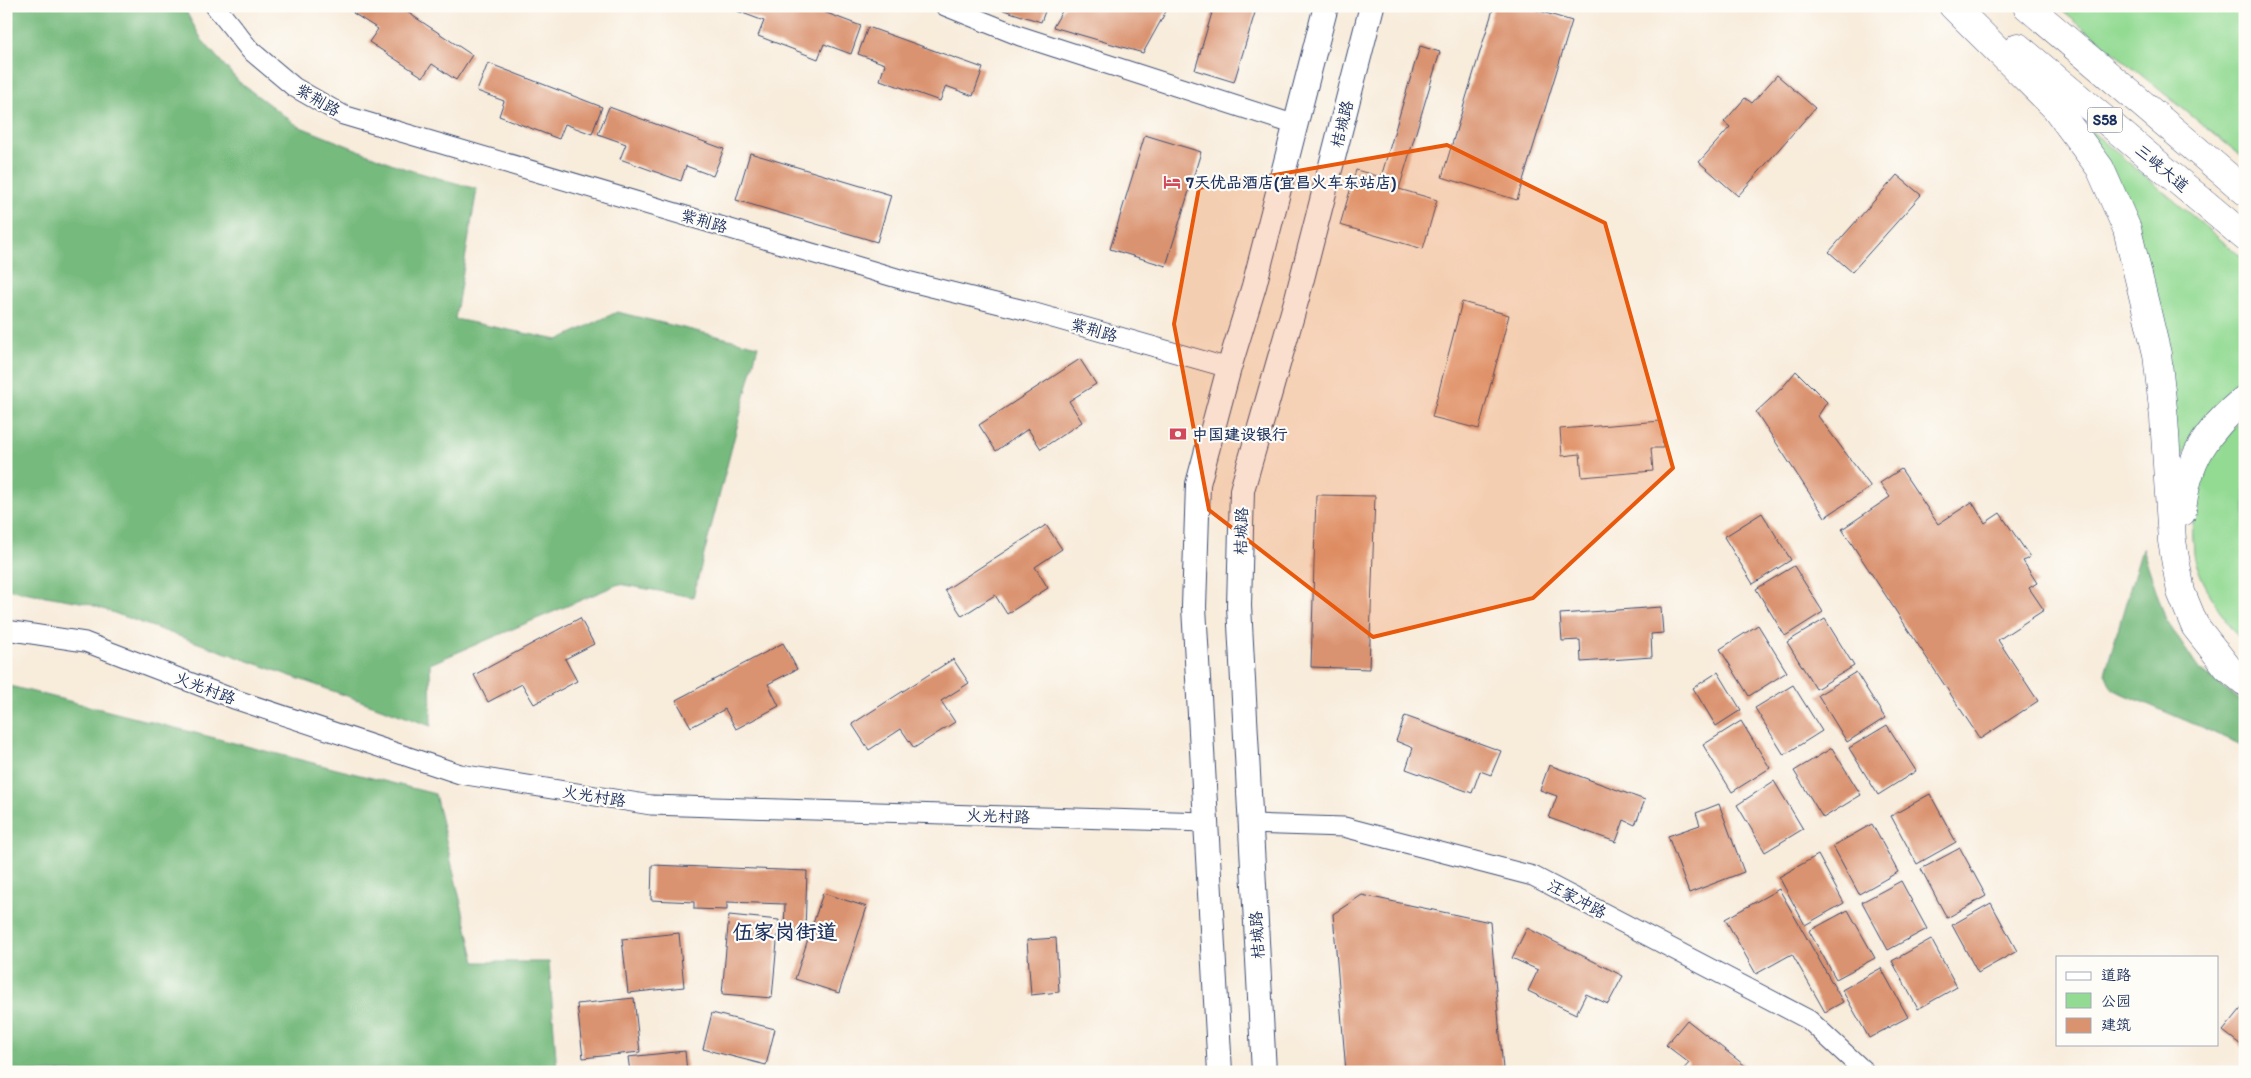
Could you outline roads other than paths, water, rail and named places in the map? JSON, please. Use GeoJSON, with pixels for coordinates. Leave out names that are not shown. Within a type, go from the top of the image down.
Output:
{"type":"FeatureCollection","features":[{"type":"Feature","properties":{"kind":"highway"},"geometry":{"type":"LineString","coordinates":[[1953,6],[2055,107],[2100,168],[2123,220],[2157,354],[2164,418],[2172,541],[2181,592],[2196,626],[2228,668],[2245,682]]}},
{"type":"Feature","properties":{"kind":"highway","name":"三峡大道"},"geometry":{"type":"LineString","coordinates":[[1962,6],[2011,41],[2245,237]]}},
{"type":"Feature","properties":{"kind":"highway","name":"S58"},"geometry":{"type":"LineString","coordinates":[[2027,6],[2245,191]]}},
{"type":"Feature","properties":{"kind":"highway"},"geometry":{"type":"LineString","coordinates":[[2245,399],[2223,416],[2205,441],[2190,468],[2183,494],[2181,527],[2187,564],[2200,600],[2221,634],[2245,660]]}},
{"type":"Feature","properties":{"kind":"main road"},"geometry":{"type":"LineString","coordinates":[[1220,1072],[1194,607],[1198,484],[1229,368],[1254,286],[1326,6]]}},
{"type":"Feature","properties":{"kind":"main road","name":"桔城路"},"geometry":{"type":"LineString","coordinates":[[1264,1072],[1239,606],[1242,490],[1297,298],[1372,6]]}},
{"type":"Feature","properties":{"kind":"street","name":"紫荆路"},"geometry":{"type":"LineString","coordinates":[[215,6],[250,50],[294,87],[343,115],[908,281],[1028,311],[1229,368]]}},
{"type":"Feature","properties":{"kind":"street"},"geometry":{"type":"LineString","coordinates":[[945,6],[1020,36],[1296,124]]}},
{"type":"Feature","properties":{"kind":"street","name":"火光村路"},"geometry":{"type":"LineString","coordinates":[[6,630],[85,642],[234,699],[469,776],[651,805],[1206,822]]}},
{"type":"Feature","properties":{"kind":"street","name":"汪家冲路"},"geometry":{"type":"LineString","coordinates":[[1250,824],[1344,827],[1533,876],[1809,1020],[1865,1072]]}},
{"type":"Feature","properties":{"kind":"place","name":"7天优品酒店(宜昌火车东站店)"},"geometry":{"type":"Point","coordinates":[1172,182]}},
{"type":"Feature","properties":{"kind":"place","name":"中国建设银行"},"geometry":{"type":"Point","coordinates":[1178,434]}},
{"type":"Feature","properties":{"kind":"district","name":"伍家岗街道"},"geometry":{"type":"Point","coordinates":[785,931]}}]}
